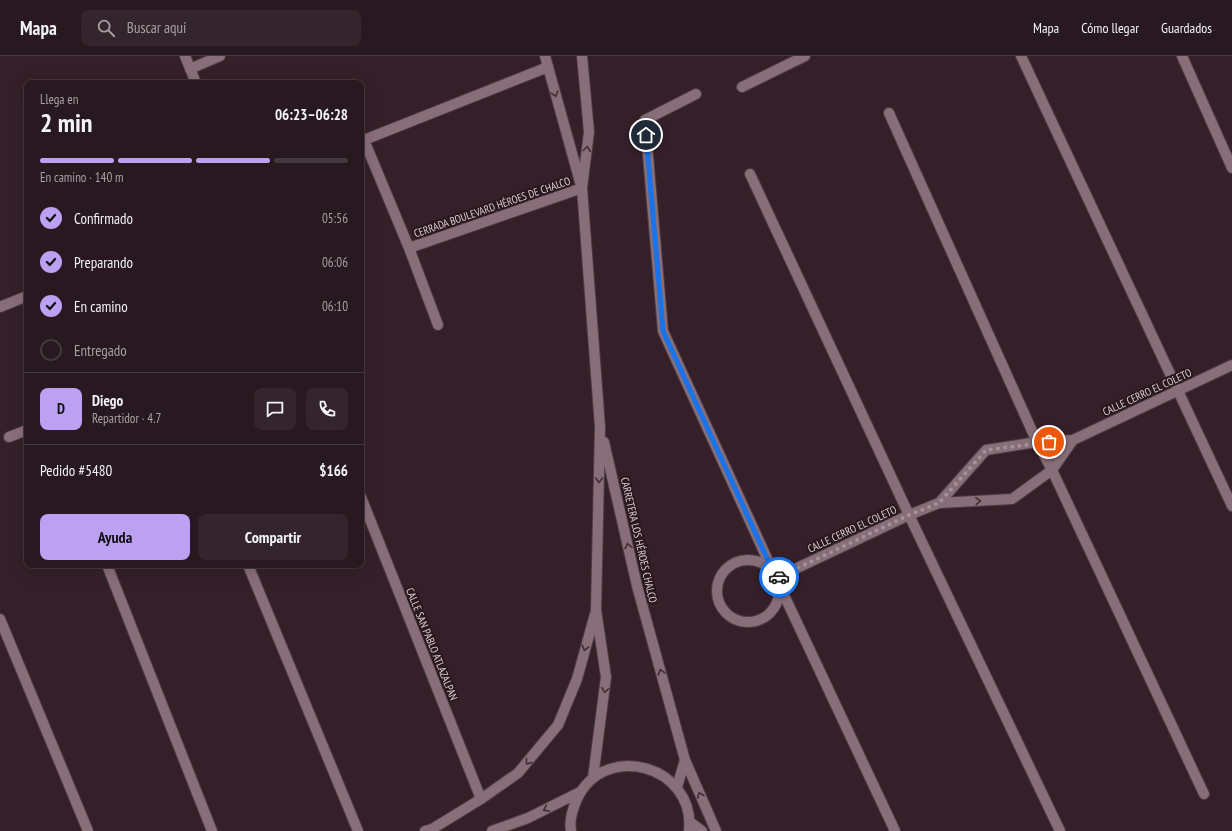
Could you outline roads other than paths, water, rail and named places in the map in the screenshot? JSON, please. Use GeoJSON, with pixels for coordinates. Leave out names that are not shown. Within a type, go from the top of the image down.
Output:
{"type":"FeatureCollection","features":[{"type":"Feature","properties":{"kind":"street"},"geometry":{"type":"LineString","coordinates":[[185,56],[195,80]]}},
{"type":"Feature","properties":{"kind":"street"},"geometry":{"type":"LineString","coordinates":[[190,69],[220,56]]}},
{"type":"Feature","properties":{"kind":"street"},"geometry":{"type":"LineString","coordinates":[[545,56],[582,188],[600,427],[596,610],[606,676],[593,778]]}},
{"type":"Feature","properties":{"kind":"street"},"geometry":{"type":"LineString","coordinates":[[582,56],[589,132],[582,188]]}},
{"type":"Feature","properties":{"kind":"street"},"geometry":{"type":"LineString","coordinates":[[742,86],[805,56]]}},
{"type":"Feature","properties":{"kind":"street"},"geometry":{"type":"LineString","coordinates":[[1021,56],[1232,506]]}},
{"type":"Feature","properties":{"kind":"street"},"geometry":{"type":"LineString","coordinates":[[1182,56],[1232,168]]}},
{"type":"Feature","properties":{"kind":"street"},"geometry":{"type":"LineString","coordinates":[[438,325],[409,248],[364,140],[548,67]]}},
{"type":"Feature","properties":{"kind":"street"},"geometry":{"type":"LineString","coordinates":[[696,94],[645,120],[663,331],[776,578],[895,831]]}},
{"type":"Feature","properties":{"kind":"street"},"geometry":{"type":"LineString","coordinates":[[889,113],[1037,442],[1052,470],[1204,794]]}},
{"type":"Feature","properties":{"kind":"street"},"geometry":{"type":"LineString","coordinates":[[750,174],[909,515],[1060,831]]}},
{"type":"Feature","properties":{"kind":"street","name":"CERRADA BOULEVARD HÉROES DE CHALCO"},"geometry":{"type":"LineString","coordinates":[[409,248],[582,188]]}},
{"type":"Feature","properties":{"kind":"street"},"geometry":{"type":"LineString","coordinates":[[0,307],[24,297]]}},
{"type":"Feature","properties":{"kind":"street","name":"CALLE CERRO EL COLETO"},"geometry":{"type":"LineString","coordinates":[[939,503],[986,450],[1037,442],[1073,440],[1232,366]]}},
{"type":"Feature","properties":{"kind":"street","name":"CARRETERA LOS HÉROES CHALCO"},"geometry":{"type":"LineString","coordinates":[[600,427],[637,586],[685,760],[716,831]]}},
{"type":"Feature","properties":{"kind":"street"},"geometry":{"type":"LineString","coordinates":[[9,437],[24,431]]}},
{"type":"Feature","properties":{"kind":"street","name":"CALLE CERRO EL COLETO"},"geometry":{"type":"LineString","coordinates":[[776,578],[909,515],[939,503],[1012,499],[1052,470],[1073,440]]}},
{"type":"Feature","properties":{"kind":"street","name":"CALLE SAN PABLO ATLAZALPAN"},"geometry":{"type":"LineString","coordinates":[[364,504],[482,799]]}},
{"type":"Feature","properties":{"kind":"street"},"geometry":{"type":"LineString","coordinates":[[743,561],[753,561],[762,564],[771,570],[776,578],[779,588],[778,598],[774,608],[768,616],[758,621],[743,622],[729,616],[722,608],[718,599],[718,588],[726,570],[734,564],[743,561]]}},
{"type":"Feature","properties":{"kind":"street"},"geometry":{"type":"LineString","coordinates":[[107,568],[212,831]]}},
{"type":"Feature","properties":{"kind":"street"},"geometry":{"type":"LineString","coordinates":[[249,568],[358,831]]}},
{"type":"Feature","properties":{"kind":"street"},"geometry":{"type":"LineString","coordinates":[[425,831],[432,829],[482,799],[518,773],[558,725],[577,679],[596,610]]}},
{"type":"Feature","properties":{"kind":"street"},"geometry":{"type":"LineString","coordinates":[[0,619],[88,831]]}},
{"type":"Feature","properties":{"kind":"street"},"geometry":{"type":"LineString","coordinates":[[677,788],[685,760]]}},
{"type":"Feature","properties":{"kind":"street"},"geometry":{"type":"LineString","coordinates":[[571,831],[572,809],[580,792],[593,778],[609,769],[628,765],[646,767],[663,775],[677,788],[686,804],[689,827],[702,831]]}},
{"type":"Feature","properties":{"kind":"street"},"geometry":{"type":"LineString","coordinates":[[492,831],[528,818],[580,792]]}}]}
